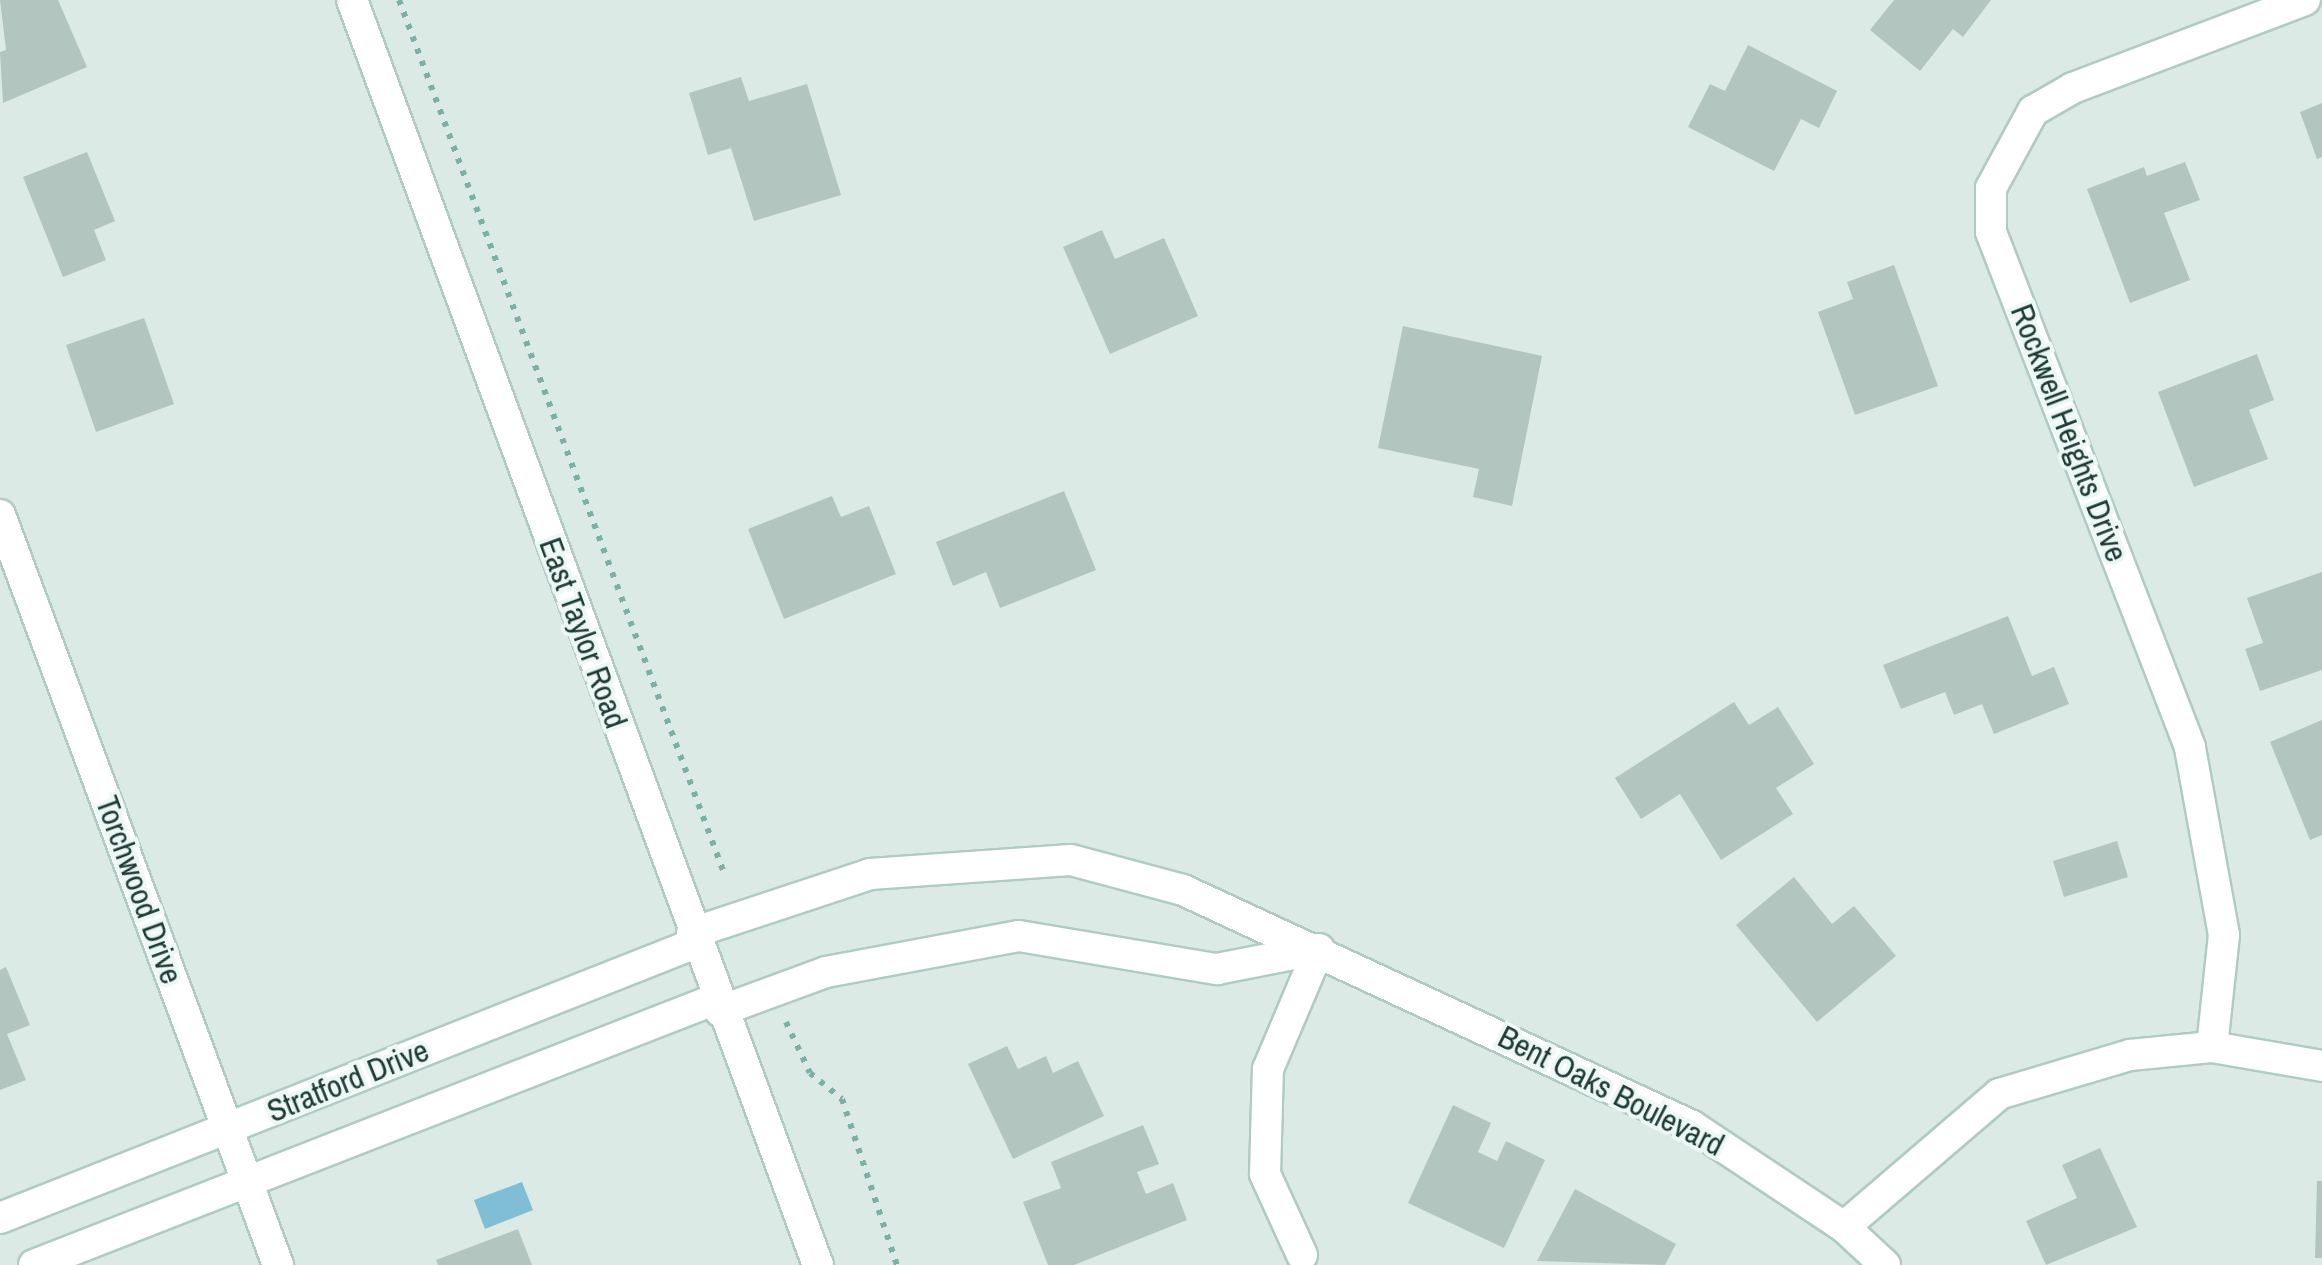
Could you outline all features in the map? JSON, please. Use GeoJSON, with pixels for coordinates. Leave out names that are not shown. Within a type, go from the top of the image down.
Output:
{"type":"FeatureCollection","features":[{"type":"Feature","properties":{"kind":"street","name":"East Taylor Road"},"geometry":{"type":"LineString","coordinates":[[352,0],[718,1005],[818,1265]]}},
{"type":"Feature","properties":{"kind":"street","name":"Rockwell Heights Drive"},"geometry":{"type":"LineString","coordinates":[[2212,1047],[2224,935],[2190,747],[1991,232],[1991,188],[2034,111],[2074,88],[2305,0]]}},
{"type":"Feature","properties":{"kind":"street","name":"Torchwood Drive"},"geometry":{"type":"LineString","coordinates":[[0,515],[278,1265]]}},
{"type":"Feature","properties":{"kind":"street","name":"Bent Oaks Boulevard"},"geometry":{"type":"LineString","coordinates":[[694,938],[870,874],[1071,860],[1183,890],[1319,949],[1692,1126],[1844,1228],[1884,1265]]}},
{"type":"Feature","properties":{"kind":"street"},"geometry":{"type":"LineString","coordinates":[[718,1005],[826,972],[1018,936],[1216,969],[1319,949]]}},
{"type":"Feature","properties":{"kind":"street","name":"Stratford Drive"},"geometry":{"type":"LineString","coordinates":[[0,1218],[694,938]]}},
{"type":"Feature","properties":{"kind":"street"},"geometry":{"type":"LineString","coordinates":[[1302,1255],[1265,1174],[1268,1069],[1319,949]]}},
{"type":"Feature","properties":{"kind":"street","name":"Stratford Drive"},"geometry":{"type":"LineString","coordinates":[[34,1265],[718,1005]]}},
{"type":"Feature","properties":{"kind":"street"},"geometry":{"type":"LineString","coordinates":[[1844,1228],[2000,1094],[2130,1056],[2212,1047],[2322,1066]]}},
{"type":"Feature","properties":{"kind":"path"},"geometry":{"type":"LineString","coordinates":[[399,0],[724,872]]}},
{"type":"Feature","properties":{"kind":"path"},"geometry":{"type":"LineString","coordinates":[[786,1022],[810,1073],[842,1098],[898,1265]]}},
{"type":"Feature","properties":{"kind":"water"},"geometry":{"type":"Polygon","coordinates":[[[522,1182],[533,1210],[485,1229],[474,1200],[522,1182]]]}},
{"type":"Feature","properties":{"kind":"building"},"geometry":{"type":"Polygon","coordinates":[[[0,0],[58,0],[87,67],[3,103],[0,52],[6,50],[0,0]]]}},
{"type":"Feature","properties":{"kind":"building"},"geometry":{"type":"Polygon","coordinates":[[[1894,0],[1991,0],[1963,37],[1953,29],[1920,71],[1870,30],[1894,0]]]}},
{"type":"Feature","properties":{"kind":"building"},"geometry":{"type":"Polygon","coordinates":[[[1748,45],[1837,91],[1819,128],[1801,119],[1774,171],[1688,127],[1710,84],[1725,91],[1748,45]]]}},
{"type":"Feature","properties":{"kind":"building"},"geometry":{"type":"Polygon","coordinates":[[[741,77],[749,101],[807,84],[841,195],[754,221],[731,148],[708,155],[689,93],[741,77]]]}},
{"type":"Feature","properties":{"kind":"building"},"geometry":{"type":"Polygon","coordinates":[[[2322,103],[2322,157],[2317,159],[2300,112],[2322,103]]]}},
{"type":"Feature","properties":{"kind":"building"},"geometry":{"type":"Polygon","coordinates":[[[87,152],[115,221],[94,230],[106,260],[63,277],[23,177],[87,152]]]}},
{"type":"Feature","properties":{"kind":"building"},"geometry":{"type":"Polygon","coordinates":[[[2185,162],[2200,200],[2164,213],[2190,280],[2130,303],[2087,189],[2144,167],[2147,176],[2185,162]]]}},
{"type":"Feature","properties":{"kind":"building"},"geometry":{"type":"Polygon","coordinates":[[[1102,230],[1115,259],[1164,238],[1198,316],[1110,354],[1063,247],[1102,230]]]}},
{"type":"Feature","properties":{"kind":"building"},"geometry":{"type":"Polygon","coordinates":[[[1894,265],[1938,386],[1855,415],[1818,312],[1853,299],[1847,282],[1894,265]]]}},
{"type":"Feature","properties":{"kind":"building"},"geometry":{"type":"Polygon","coordinates":[[[144,318],[174,404],[96,432],[66,345],[144,318]]]}},
{"type":"Feature","properties":{"kind":"building"},"geometry":{"type":"Polygon","coordinates":[[[1403,326],[1542,356],[1512,506],[1473,497],[1479,469],[1378,448],[1403,326]]]}},
{"type":"Feature","properties":{"kind":"building"},"geometry":{"type":"Polygon","coordinates":[[[2257,354],[2274,400],[2249,410],[2268,459],[2194,487],[2158,392],[2257,354]]]}},
{"type":"Feature","properties":{"kind":"building"},"geometry":{"type":"Polygon","coordinates":[[[1064,491],[1096,570],[1000,608],[986,572],[953,586],[936,542],[1064,491]]]}},
{"type":"Feature","properties":{"kind":"building"},"geometry":{"type":"Polygon","coordinates":[[[832,496],[841,517],[869,506],[896,574],[784,619],[748,529],[832,496]]]}},
{"type":"Feature","properties":{"kind":"building"},"geometry":{"type":"Polygon","coordinates":[[[2322,572],[2322,670],[2260,691],[2245,649],[2263,643],[2247,598],[2322,572]]]}},
{"type":"Feature","properties":{"kind":"building"},"geometry":{"type":"Polygon","coordinates":[[[2008,616],[2032,676],[2054,667],[2069,704],[1994,734],[1982,704],[1954,715],[1945,692],[1901,709],[1883,665],[2008,616]]]}},
{"type":"Feature","properties":{"kind":"building"},"geometry":{"type":"Polygon","coordinates":[[[1734,702],[1749,725],[1778,707],[1814,764],[1776,788],[1793,814],[1721,860],[1680,794],[1641,819],[1615,778],[1734,702]]]}},
{"type":"Feature","properties":{"kind":"building"},"geometry":{"type":"Polygon","coordinates":[[[2322,720],[2322,835],[2310,840],[2270,742],[2322,720]]]}},
{"type":"Feature","properties":{"kind":"building"},"geometry":{"type":"Polygon","coordinates":[[[2117,841],[2128,877],[2064,897],[2053,861],[2117,841]]]}},
{"type":"Feature","properties":{"kind":"building"},"geometry":{"type":"Polygon","coordinates":[[[1794,877],[1832,924],[1854,906],[1896,956],[1817,1022],[1736,925],[1794,877]]]}},
{"type":"Feature","properties":{"kind":"building"},"geometry":{"type":"Polygon","coordinates":[[[6,967],[30,1025],[7,1034],[26,1080],[0,1090],[0,970],[6,967]]]}},
{"type":"Feature","properties":{"kind":"building"},"geometry":{"type":"Polygon","coordinates":[[[1007,1046],[1018,1069],[1046,1056],[1053,1073],[1078,1061],[1104,1116],[1013,1159],[968,1064],[1007,1046]]]}},
{"type":"Feature","properties":{"kind":"building"},"geometry":{"type":"Polygon","coordinates":[[[1453,1105],[1491,1123],[1478,1152],[1497,1161],[1506,1141],[1545,1160],[1504,1248],[1408,1203],[1453,1105]]]}},
{"type":"Feature","properties":{"kind":"building"},"geometry":{"type":"Polygon","coordinates":[[[1143,1125],[1159,1164],[1137,1172],[1146,1194],[1173,1183],[1187,1220],[1074,1265],[1048,1265],[1023,1202],[1061,1188],[1051,1162],[1143,1125]]]}},
{"type":"Feature","properties":{"kind":"building"},"geometry":{"type":"Polygon","coordinates":[[[2100,1148],[2137,1227],[2046,1265],[2026,1221],[2077,1198],[2062,1165],[2100,1148]]]}},
{"type":"Feature","properties":{"kind":"building"},"geometry":{"type":"Polygon","coordinates":[[[2317,1181],[2322,1181],[2322,1258],[2315,1258],[2317,1181]]]}},
{"type":"Feature","properties":{"kind":"building"},"geometry":{"type":"Polygon","coordinates":[[[1575,1189],[1676,1244],[1665,1265],[1537,1261],[1575,1189]]]}},
{"type":"Feature","properties":{"kind":"building"},"geometry":{"type":"Polygon","coordinates":[[[518,1229],[532,1265],[438,1265],[436,1260],[518,1229]]]}}]}
